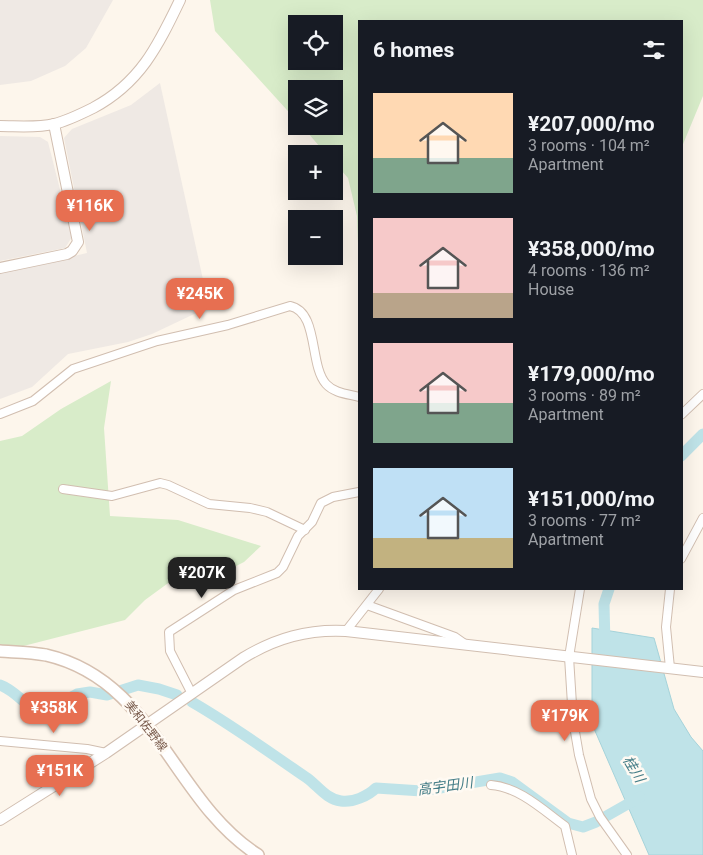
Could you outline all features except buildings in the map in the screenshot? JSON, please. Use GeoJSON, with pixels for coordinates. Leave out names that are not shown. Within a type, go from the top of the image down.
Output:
{"type":"FeatureCollection","features":[{"type":"Feature","properties":{"kind":"main road","name":"美和佐野線"},"geometry":{"type":"LineString","coordinates":[[0,651],[30,652],[58,658],[88,671],[113,687],[147,724],[216,820],[234,838],[258,855]]}},
{"type":"Feature","properties":{"kind":"street"},"geometry":{"type":"LineString","coordinates":[[0,126],[54,124],[100,104],[132,80],[156,49],[180,0]]}},
{"type":"Feature","properties":{"kind":"street"},"geometry":{"type":"LineString","coordinates":[[0,268],[67,254],[72,251],[78,242],[54,124]]}},
{"type":"Feature","properties":{"kind":"street"},"geometry":{"type":"LineString","coordinates":[[0,414],[33,401],[73,369],[157,341],[228,325],[290,306],[301,311],[308,324],[319,370],[326,384],[339,392],[358,397]]}},
{"type":"Feature","properties":{"kind":"street"},"geometry":{"type":"LineString","coordinates":[[683,413],[703,394]]}},
{"type":"Feature","properties":{"kind":"street"},"geometry":{"type":"LineString","coordinates":[[63,489],[112,496],[160,483],[209,504],[250,508],[266,512],[305,530]]}},
{"type":"Feature","properties":{"kind":"street"},"geometry":{"type":"LineString","coordinates":[[192,694],[170,650],[169,632],[234,590],[276,573],[283,567],[298,536],[305,530],[321,504],[327,499],[358,492]]}},
{"type":"Feature","properties":{"kind":"street"},"geometry":{"type":"LineString","coordinates":[[683,556],[703,518]]}},
{"type":"Feature","properties":{"kind":"street"},"geometry":{"type":"LineString","coordinates":[[346,631],[378,590]]}},
{"type":"Feature","properties":{"kind":"street"},"geometry":{"type":"LineString","coordinates":[[580,590],[571,657],[573,720],[579,755],[589,793],[601,819],[626,855]]}},
{"type":"Feature","properties":{"kind":"street"},"geometry":{"type":"LineString","coordinates":[[668,668],[666,627],[670,590]]}},
{"type":"Feature","properties":{"kind":"street"},"geometry":{"type":"LineString","coordinates":[[367,605],[459,638],[465,644]]}},
{"type":"Feature","properties":{"kind":"street"},"geometry":{"type":"LineString","coordinates":[[0,820],[106,753],[244,658],[275,641],[310,631],[346,631],[703,672]]}},
{"type":"Feature","properties":{"kind":"street"},"geometry":{"type":"LineString","coordinates":[[0,741],[87,749],[106,753]]}},
{"type":"Feature","properties":{"kind":"street"},"geometry":{"type":"LineString","coordinates":[[491,785],[501,786],[520,794],[565,826],[572,855]]}},
{"type":"Feature","properties":{"kind":"shaded area"},"geometry":{"type":"Polygon","coordinates":[[[0,0],[113,0],[86,48],[65,66],[31,81],[0,85],[0,0]]]}},
{"type":"Feature","properties":{"kind":"shaded area"},"geometry":{"type":"Polygon","coordinates":[[[160,83],[209,307],[152,334],[128,342],[68,354],[32,387],[0,399],[0,273],[87,253],[64,138],[72,129],[131,105],[160,83]]]}},
{"type":"Feature","properties":{"kind":"shaded area"},"geometry":{"type":"Polygon","coordinates":[[[0,136],[40,137],[48,142],[72,237],[65,248],[0,261],[0,136]]]}},
{"type":"Feature","properties":{"kind":"green space"},"geometry":{"type":"Polygon","coordinates":[[[210,0],[703,0],[703,96],[683,144],[683,20],[358,20],[358,244],[357,216],[348,178],[343,172],[343,145],[318,145],[310,135],[343,135],[343,80],[288,80],[288,111],[215,31],[210,0]]]}},
{"type":"Feature","properties":{"kind":"green space"},"geometry":{"type":"Polygon","coordinates":[[[111,381],[104,428],[110,516],[178,520],[261,546],[244,562],[209,580],[171,581],[145,600],[125,620],[0,652],[0,441],[22,436],[61,409],[111,381]]]}},
{"type":"Feature","properties":{"kind":"water"},"geometry":{"type":"Polygon","coordinates":[[[592,628],[654,638],[674,709],[691,737],[703,751],[703,855],[649,855],[592,724],[592,628]]]}},
{"type":"Feature","properties":{"kind":"waterway","name":"桂川"},"geometry":{"type":"LineString","coordinates":[[683,454],[703,434]]}},
{"type":"Feature","properties":{"kind":"waterway","name":"桂川"},"geometry":{"type":"LineString","coordinates":[[605,645],[604,604],[609,590]]}},
{"type":"Feature","properties":{"kind":"waterway","name":"高宇田川"},"geometry":{"type":"LineString","coordinates":[[0,685],[42,713],[77,694],[90,692],[107,695],[138,685],[177,695]]}},
{"type":"Feature","properties":{"kind":"waterway","name":"高宇田川"},"geometry":{"type":"LineString","coordinates":[[192,702],[222,720],[336,800],[350,801],[369,794],[376,788],[422,791],[500,778],[512,782],[568,823],[583,827],[596,822],[640,797]]}}]}
